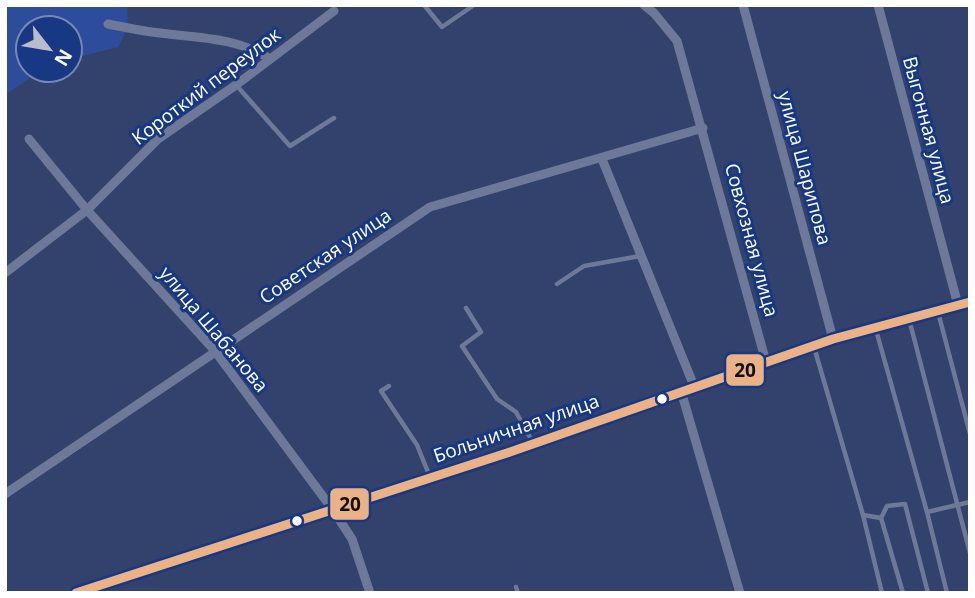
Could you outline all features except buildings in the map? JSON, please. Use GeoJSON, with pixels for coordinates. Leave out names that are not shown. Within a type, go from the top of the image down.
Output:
{"type":"FeatureCollection","features":[{"type":"Feature","properties":{"kind":"street","name":"Совхозная улица"},"geometry":{"type":"LineString","coordinates":[[644,5],[677,41],[766,362]]}},
{"type":"Feature","properties":{"kind":"street","name":"улица Шарипова"},"geometry":{"type":"LineString","coordinates":[[743,5],[833,339]]}},
{"type":"Feature","properties":{"kind":"street","name":"Выгонная улица"},"geometry":{"type":"LineString","coordinates":[[878,5],[964,304]]}},
{"type":"Feature","properties":{"kind":"street","name":"Короткий переулок"},"geometry":{"type":"LineString","coordinates":[[5,273],[87,211],[158,139],[236,85],[337,8]]}},
{"type":"Feature","properties":{"kind":"street"},"geometry":{"type":"LineString","coordinates":[[108,24],[238,43],[257,50],[270,59]]}},
{"type":"Feature","properties":{"kind":"street","name":"Советская улица"},"geometry":{"type":"LineString","coordinates":[[5,494],[430,207],[703,128]]}},
{"type":"Feature","properties":{"kind":"street","name":"улица Шабанова"},"geometry":{"type":"LineString","coordinates":[[29,139],[87,211],[215,351],[352,539],[370,593]]}},
{"type":"Feature","properties":{"kind":"street"},"geometry":{"type":"LineString","coordinates":[[602,159],[694,386]]}},
{"type":"Feature","properties":{"kind":"street","name":"Больничная улица"},"geometry":{"type":"LineString","coordinates":[[76,593],[430,478],[833,339],[964,304]]}},
{"type":"Feature","properties":{"kind":"street"},"geometry":{"type":"LineString","coordinates":[[681,391],[740,593]]}},
{"type":"Feature","properties":{"kind":"lane"},"geometry":{"type":"LineString","coordinates":[[424,5],[442,27],[474,5]]}},
{"type":"Feature","properties":{"kind":"lane"},"geometry":{"type":"LineString","coordinates":[[236,85],[290,146],[334,118]]}},
{"type":"Feature","properties":{"kind":"lane"},"geometry":{"type":"LineString","coordinates":[[557,284],[584,266],[640,256]]}},
{"type":"Feature","properties":{"kind":"lane"},"geometry":{"type":"LineString","coordinates":[[466,308],[481,332],[462,346],[497,398],[516,412],[533,443]]}},
{"type":"Feature","properties":{"kind":"lane"},"geometry":{"type":"LineString","coordinates":[[938,311],[970,434]]}},
{"type":"Feature","properties":{"kind":"lane"},"geometry":{"type":"LineString","coordinates":[[909,318],[970,553]]}},
{"type":"Feature","properties":{"kind":"lane"},"geometry":{"type":"LineString","coordinates":[[876,328],[947,593]]}},
{"type":"Feature","properties":{"kind":"lane"},"geometry":{"type":"LineString","coordinates":[[814,346],[863,515],[882,593]]}},
{"type":"Feature","properties":{"kind":"lane"},"geometry":{"type":"LineString","coordinates":[[389,386],[381,391],[417,445],[430,478]]}},
{"type":"Feature","properties":{"kind":"lane"},"geometry":{"type":"LineString","coordinates":[[927,512],[970,502]]}},
{"type":"Feature","properties":{"kind":"lane"},"geometry":{"type":"LineString","coordinates":[[903,593],[881,518],[887,506],[905,504],[928,593]]}},
{"type":"Feature","properties":{"kind":"lane"},"geometry":{"type":"LineString","coordinates":[[863,515],[881,518]]}},
{"type":"Feature","properties":{"kind":"shaded area"},"geometry":{"type":"Polygon","coordinates":[[[5,5],[127,5],[128,27],[118,47],[84,56],[84,14],[14,14],[14,84],[21,84],[5,95],[5,5]]]}},
{"type":"Feature","properties":{"kind":"transit line","name":"20"},"geometry":{"type":"LineString","coordinates":[[76,593],[507,453],[833,339],[970,302]]}}]}
